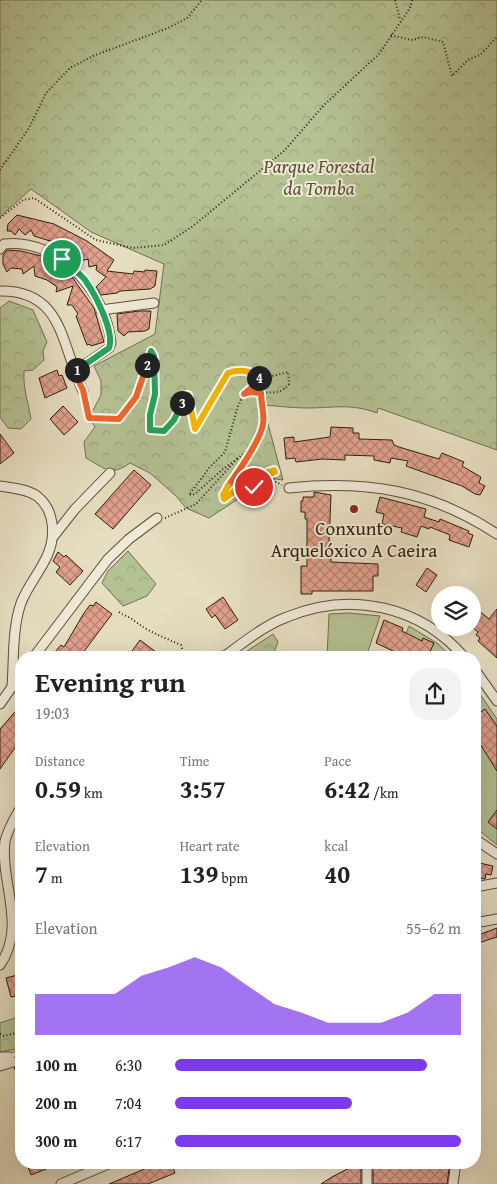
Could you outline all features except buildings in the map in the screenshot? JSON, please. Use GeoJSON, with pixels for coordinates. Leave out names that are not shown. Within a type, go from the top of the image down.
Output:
{"type":"FeatureCollection","features":[{"type":"Feature","properties":{"kind":"street"},"geometry":{"type":"LineString","coordinates":[[0,249],[4,244],[18,244],[39,250],[62,259],[84,279],[102,310],[110,337],[109,348],[74,372]]}},
{"type":"Feature","properties":{"kind":"street"},"geometry":{"type":"LineString","coordinates":[[0,292],[15,291],[34,297],[49,309],[60,328],[74,372],[83,390]]}},
{"type":"Feature","properties":{"kind":"street"},"geometry":{"type":"LineString","coordinates":[[102,310],[154,303]]}},
{"type":"Feature","properties":{"kind":"street"},"geometry":{"type":"LineString","coordinates":[[53,537],[75,509],[110,473]]}},
{"type":"Feature","properties":{"kind":"street"},"geometry":{"type":"LineString","coordinates":[[289,488],[327,484],[361,485],[413,494],[464,514],[497,534]]}},
{"type":"Feature","properties":{"kind":"street"},"geometry":{"type":"LineString","coordinates":[[0,486],[22,490],[36,496],[46,507],[52,519],[53,537],[48,556],[20,609],[16,623],[12,687]]}},
{"type":"Feature","properties":{"kind":"street"},"geometry":{"type":"LineString","coordinates":[[38,651],[108,559],[129,539],[158,518]]}},
{"type":"Feature","properties":{"kind":"street"},"geometry":{"type":"LineString","coordinates":[[232,651],[259,631],[287,617],[321,606],[348,603],[393,609],[417,619],[439,632],[459,651]]}},
{"type":"Feature","properties":{"kind":"street"},"geometry":{"type":"LineString","coordinates":[[481,678],[496,699]]}},
{"type":"Feature","properties":{"kind":"street"},"geometry":{"type":"LineString","coordinates":[[0,704],[15,683]]}},
{"type":"Feature","properties":{"kind":"street"},"geometry":{"type":"LineString","coordinates":[[0,965],[8,954],[12,932],[4,862],[5,842],[15,817]]}},
{"type":"Feature","properties":{"kind":"street"},"geometry":{"type":"LineString","coordinates":[[481,843],[497,854]]}},
{"type":"Feature","properties":{"kind":"street"},"geometry":{"type":"LineString","coordinates":[[481,886],[497,883]]}},
{"type":"Feature","properties":{"kind":"street"},"geometry":{"type":"LineString","coordinates":[[481,922],[497,919]]}},
{"type":"Feature","properties":{"kind":"street"},"geometry":{"type":"LineString","coordinates":[[0,1066],[7,1059]]}},
{"type":"Feature","properties":{"kind":"street"},"geometry":{"type":"LineString","coordinates":[[61,1184],[96,1169]]}},
{"type":"Feature","properties":{"kind":"street"},"geometry":{"type":"LineString","coordinates":[[367,1169],[367,1184]]}},
{"type":"Feature","properties":{"kind":"street"},"geometry":{"type":"LineString","coordinates":[[453,1184],[455,1169]]}},
{"type":"Feature","properties":{"kind":"path"},"geometry":{"type":"LineString","coordinates":[[0,170],[29,128],[46,93],[70,68],[93,56],[168,28],[187,18],[202,0]]}},
{"type":"Feature","properties":{"kind":"path"},"geometry":{"type":"LineString","coordinates":[[395,0],[400,20]]}},
{"type":"Feature","properties":{"kind":"path"},"geometry":{"type":"LineString","coordinates":[[0,218],[23,200],[34,198],[96,240],[133,248],[164,246],[193,226],[284,151],[324,105],[379,54],[412,0]]}},
{"type":"Feature","properties":{"kind":"path"},"geometry":{"type":"LineString","coordinates":[[391,35],[411,40],[423,37],[443,42],[452,76],[469,59],[480,55],[497,37]]}},
{"type":"Feature","properties":{"kind":"path"},"geometry":{"type":"LineString","coordinates":[[83,390],[89,418],[119,419],[136,397],[151,351],[154,356],[155,394],[150,415],[150,430],[164,431],[174,420],[186,395],[188,395],[195,429],[228,373],[237,370],[250,372],[259,377],[288,372],[289,384],[286,388],[275,394],[250,392],[244,394]]}},
{"type":"Feature","properties":{"kind":"path"},"geometry":{"type":"LineString","coordinates":[[238,459],[223,469],[194,494],[189,495],[225,452],[238,406],[244,394],[257,383],[259,377]]}},
{"type":"Feature","properties":{"kind":"path"},"geometry":{"type":"LineString","coordinates":[[261,393],[264,425],[251,451],[222,498],[227,498],[253,477],[274,470],[275,472],[254,480],[242,490],[243,493],[265,479],[273,477],[276,482],[289,488]]}},
{"type":"Feature","properties":{"kind":"path"},"geometry":{"type":"LineString","coordinates":[[158,518],[166,518],[196,504],[238,459],[248,450],[251,451]]}},
{"type":"Feature","properties":{"kind":"path"},"geometry":{"type":"LineString","coordinates":[[119,612],[125,617],[131,618],[139,627],[181,645],[183,651]]}},
{"type":"Feature","properties":{"kind":"path"},"geometry":{"type":"LineString","coordinates":[[0,1034],[4,1036],[15,1033]]}},
{"type":"Feature","properties":{"kind":"green space","name":"Parque Forestal da Tomba"},"geometry":{"type":"Polygon","coordinates":[[[0,0],[497,0],[497,450],[378,408],[377,413],[350,407],[301,408],[263,405],[283,480],[270,478],[209,518],[186,508],[176,496],[150,473],[130,463],[118,470],[108,470],[86,458],[84,442],[95,427],[89,418],[101,395],[101,381],[94,366],[155,334],[164,264],[91,232],[31,189],[0,217],[0,0]]]}},
{"type":"Feature","properties":{"kind":"green space"},"geometry":{"type":"Polygon","coordinates":[[[9,301],[33,310],[47,342],[43,351],[44,360],[33,370],[24,371],[25,390],[31,419],[21,429],[8,428],[0,417],[0,308],[9,301]]]}},
{"type":"Feature","properties":{"kind":"green space"},"geometry":{"type":"Polygon","coordinates":[[[128,551],[156,584],[147,596],[123,606],[102,583],[108,571],[128,551]]]}},
{"type":"Feature","properties":{"kind":"green space"},"geometry":{"type":"Polygon","coordinates":[[[349,613],[380,616],[368,651],[327,651],[329,614],[349,613]]]}},
{"type":"Feature","properties":{"kind":"green space"},"geometry":{"type":"Polygon","coordinates":[[[409,626],[437,643],[446,651],[399,651],[409,626]]]}},
{"type":"Feature","properties":{"kind":"green space"},"geometry":{"type":"Polygon","coordinates":[[[273,634],[278,642],[274,651],[247,651],[273,634]]]}},
{"type":"Feature","properties":{"kind":"green space"},"geometry":{"type":"Polygon","coordinates":[[[481,696],[497,719],[497,845],[481,832],[481,696]]]}},
{"type":"Feature","properties":{"kind":"green space"},"geometry":{"type":"Polygon","coordinates":[[[15,1018],[15,1049],[0,1052],[0,1023],[15,1018]]]}},
{"type":"Feature","properties":{"kind":"water"},"geometry":{"type":"Polygon","coordinates":[[[348,546],[354,549],[352,556],[345,557],[337,553],[341,548],[348,546]]]}},
{"type":"Feature","properties":{"kind":"place","name":"Conxunto Arquelóxico A Caeira"},"geometry":{"type":"Point","coordinates":[354,509]}},
{"type":"Feature","properties":{"kind":"route"},"geometry":{"type":"LineString","coordinates":[[62,259],[84,279],[102,310],[110,337],[111,343],[109,348],[74,372],[83,390],[85,408],[89,418],[119,419],[128,410],[136,397],[151,351],[154,356],[155,394],[150,415],[151,431],[164,431],[174,420],[186,395],[188,395],[195,429],[228,373],[237,370],[250,372],[259,377],[257,383],[244,394],[250,392],[261,393],[264,425],[251,451],[222,498],[227,498],[253,477],[274,470],[275,472],[254,480],[242,490],[243,493],[254,487]]}}]}
